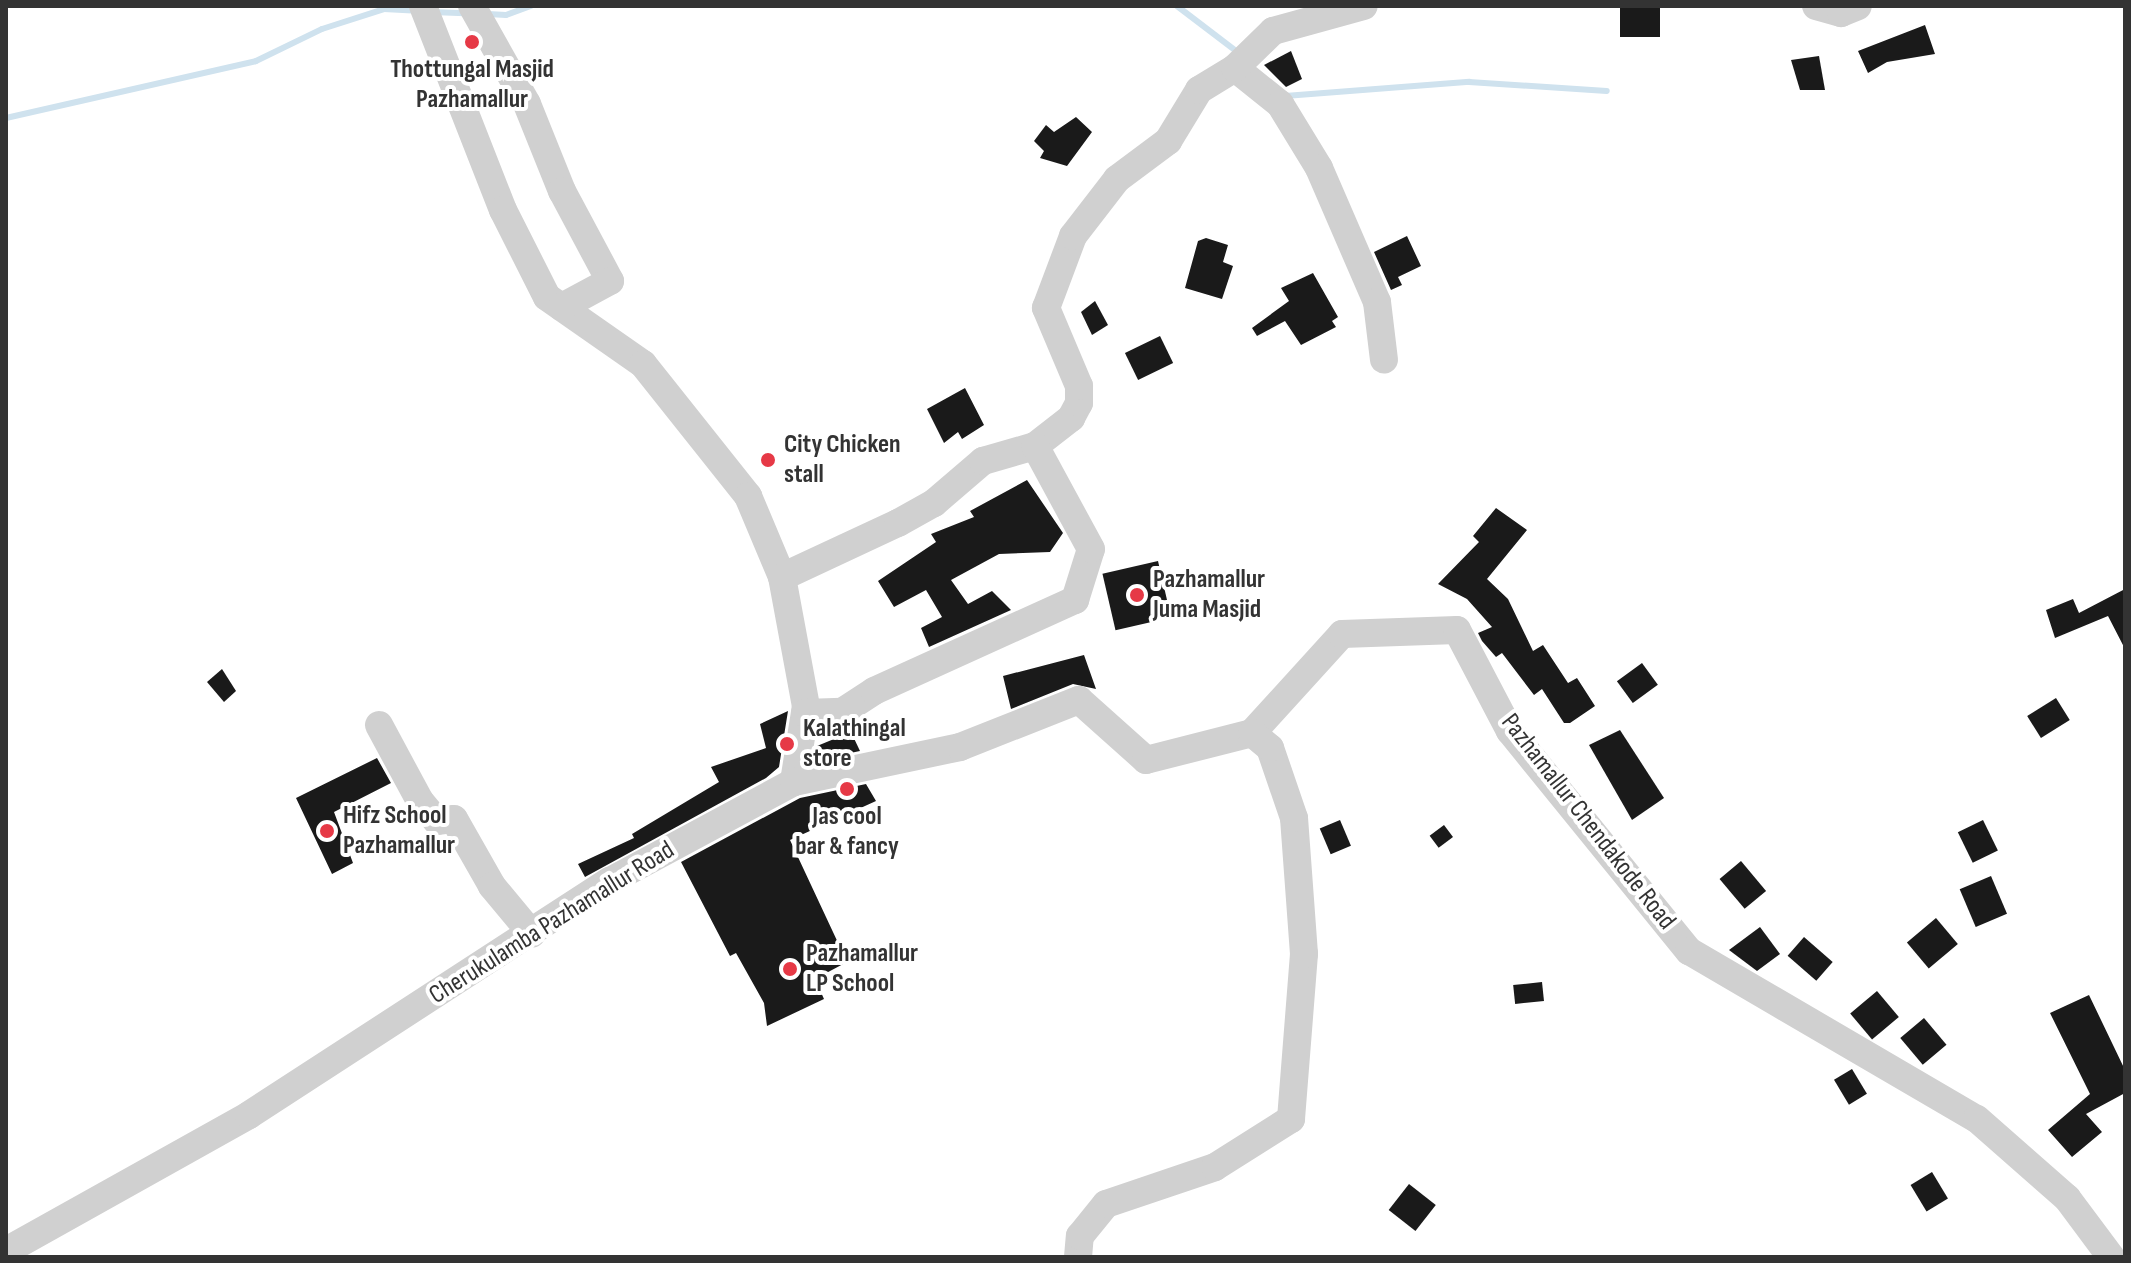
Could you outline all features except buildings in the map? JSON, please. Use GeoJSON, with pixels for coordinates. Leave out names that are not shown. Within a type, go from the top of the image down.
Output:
{"type":"FeatureCollection","features":[{"type":"Feature","properties":{"kind":"street"},"geometry":{"type":"LineString","coordinates":[[782,577],[934,503],[983,461],[1035,446],[1071,418],[1079,403],[1079,386],[1046,308],[1066,250],[1117,179],[1168,141],[1199,90],[1241,62],[1273,31],[1364,6]]}},
{"type":"Feature","properties":{"kind":"street"},"geometry":{"type":"LineString","coordinates":[[1816,6],[1841,13],[1858,6]]}},
{"type":"Feature","properties":{"kind":"street"},"geometry":{"type":"LineString","coordinates":[[425,12],[503,210],[547,297],[643,364],[748,496],[782,577],[805,713],[794,782],[960,747],[1079,700],[1146,760],[1252,733],[1270,748],[1294,818],[1304,954],[1291,1119],[1215,1167],[1106,1204],[1080,1236],[1078,1257]]}},
{"type":"Feature","properties":{"kind":"street"},"geometry":{"type":"LineString","coordinates":[[477,16],[527,104],[562,191],[610,281],[562,307]]}},
{"type":"Feature","properties":{"kind":"street"},"geometry":{"type":"LineString","coordinates":[[1241,62],[1280,104],[1319,168],[1377,302],[1384,360]]}},
{"type":"Feature","properties":{"kind":"street"},"geometry":{"type":"LineString","coordinates":[[805,713],[842,712],[874,691],[1075,600],[1091,549],[1035,446]]}},
{"type":"Feature","properties":{"kind":"street","name":"Pazhamallur Chendakode Road"},"geometry":{"type":"LineString","coordinates":[[1252,733],[1342,634],[1457,630],[1510,731],[1689,951],[1977,1119],[2067,1198],[2111,1257]]}},
{"type":"Feature","properties":{"kind":"street"},"geometry":{"type":"LineString","coordinates":[[379,725],[420,801],[437,821],[454,819],[492,886],[532,934]]}},
{"type":"Feature","properties":{"kind":"street","name":"Cherukulamba Pazhamallur Road"},"geometry":{"type":"LineString","coordinates":[[6,1251],[249,1115],[610,881],[794,782]]}},
{"type":"Feature","properties":{"kind":"waterway"},"geometry":{"type":"LineString","coordinates":[[488,14],[506,15],[531,6]]}},
{"type":"Feature","properties":{"kind":"waterway"},"geometry":{"type":"LineString","coordinates":[[1177,6],[1240,54]]}},
{"type":"Feature","properties":{"kind":"waterway"},"geometry":{"type":"LineString","coordinates":[[6,118],[256,61],[322,29],[384,9],[417,11]]}},
{"type":"Feature","properties":{"kind":"waterway"},"geometry":{"type":"LineString","coordinates":[[432,12],[465,13]]}},
{"type":"Feature","properties":{"kind":"waterway"},"geometry":{"type":"LineString","coordinates":[[1285,96],[1469,82],[1607,91]]}},
{"type":"Feature","properties":{"kind":"place","name":"Thottungal Masjid Pazhamallur"},"geometry":{"type":"Point","coordinates":[472,42]}},
{"type":"Feature","properties":{"kind":"place","name":"City Chicken stall"},"geometry":{"type":"Point","coordinates":[768,460]}},
{"type":"Feature","properties":{"kind":"place","name":"Pazhamallur Juma Masjid"},"geometry":{"type":"Point","coordinates":[1137,595]}},
{"type":"Feature","properties":{"kind":"place","name":"Kalathingal store"},"geometry":{"type":"Point","coordinates":[787,744]}},
{"type":"Feature","properties":{"kind":"place","name":"Jas cool bar & fancy"},"geometry":{"type":"Point","coordinates":[847,789]}},
{"type":"Feature","properties":{"kind":"place","name":"Hifz School Pazhamallur"},"geometry":{"type":"Point","coordinates":[327,831]}},
{"type":"Feature","properties":{"kind":"place","name":"Pazhamallur LP School"},"geometry":{"type":"Point","coordinates":[790,969]}}]}
